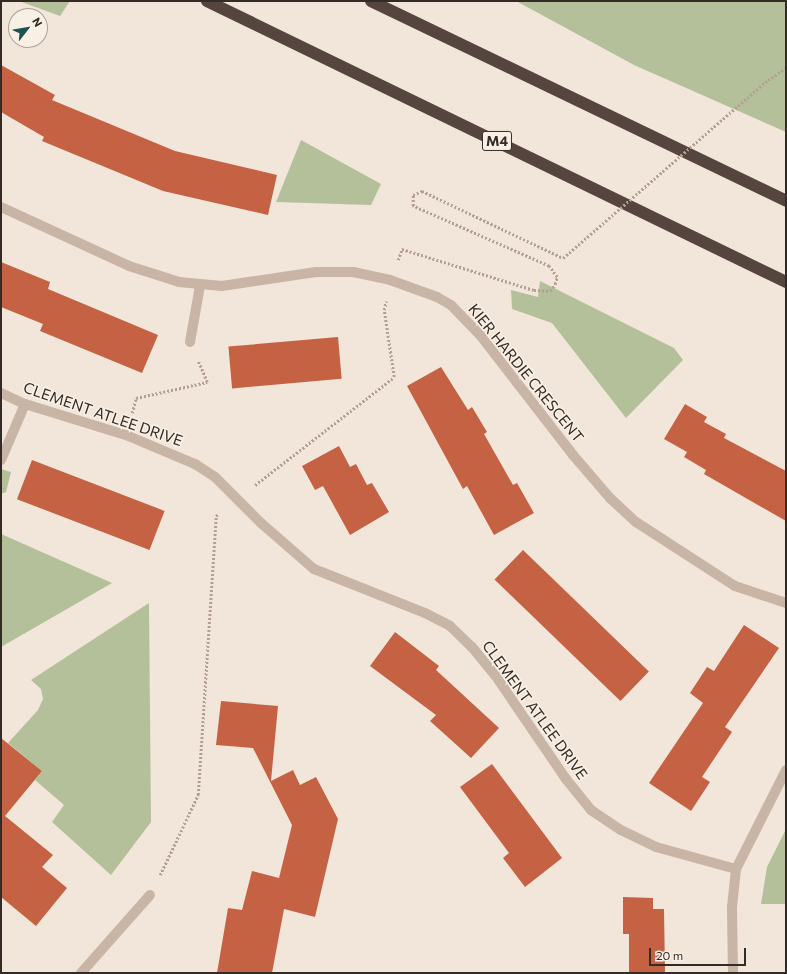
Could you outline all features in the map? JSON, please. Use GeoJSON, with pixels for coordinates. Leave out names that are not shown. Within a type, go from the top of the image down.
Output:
{"type":"FeatureCollection","features":[{"type":"Feature","properties":{"kind":"highway","name":"M4"},"geometry":{"type":"LineString","coordinates":[[207,1],[786,282]]}},
{"type":"Feature","properties":{"kind":"highway"},"geometry":{"type":"LineString","coordinates":[[371,1],[786,201]]}},
{"type":"Feature","properties":{"kind":"street","name":"KIER HARDIE CRESCENT"},"geometry":{"type":"LineString","coordinates":[[1,208],[129,266],[179,282],[200,286],[222,286],[336,272],[390,280],[436,297],[463,315],[587,472],[636,522],[735,586],[786,603]]}},
{"type":"Feature","properties":{"kind":"street"},"geometry":{"type":"LineString","coordinates":[[190,342],[200,286]]}},
{"type":"Feature","properties":{"kind":"street","name":"CLEMENT ATLEE DRIVE"},"geometry":{"type":"LineString","coordinates":[[1,393],[25,404],[126,435],[194,464],[215,477],[314,569],[425,613],[450,626],[472,647],[495,675],[566,779],[591,810],[621,830],[656,847],[736,869]]}},
{"type":"Feature","properties":{"kind":"street"},"geometry":{"type":"LineString","coordinates":[[1,460],[25,404]]}},
{"type":"Feature","properties":{"kind":"street"},"geometry":{"type":"LineString","coordinates":[[734,973],[732,907],[736,869],[786,770]]}},
{"type":"Feature","properties":{"kind":"street"},"geometry":{"type":"LineString","coordinates":[[81,973],[150,895]]}},
{"type":"Feature","properties":{"kind":"path"},"geometry":{"type":"LineString","coordinates":[[150,895],[198,795],[216,516],[394,377],[384,310],[390,280],[402,249],[534,290],[550,291],[555,284],[556,277],[548,266],[414,206],[413,195],[422,191],[563,258],[768,80],[786,68]]}},
{"type":"Feature","properties":{"kind":"path"},"geometry":{"type":"LineString","coordinates":[[126,435],[136,398],[207,382],[190,342]]}},
{"type":"Feature","properties":{"kind":"green space"},"geometry":{"type":"Polygon","coordinates":[[[19,1],[70,1],[60,16],[48,12],[48,8],[38,8],[19,1]]]}},
{"type":"Feature","properties":{"kind":"green space"},"geometry":{"type":"Polygon","coordinates":[[[516,1],[786,1],[786,132],[634,65],[516,1]]]}},
{"type":"Feature","properties":{"kind":"green space"},"geometry":{"type":"Polygon","coordinates":[[[301,140],[381,184],[371,205],[276,202],[301,140]]]}},
{"type":"Feature","properties":{"kind":"green space"},"geometry":{"type":"Polygon","coordinates":[[[540,281],[674,348],[683,360],[626,418],[552,323],[512,309],[511,290],[538,297],[540,281]]]}},
{"type":"Feature","properties":{"kind":"green space"},"geometry":{"type":"Polygon","coordinates":[[[1,469],[11,472],[6,492],[1,494],[1,469]]]}},
{"type":"Feature","properties":{"kind":"green space"},"geometry":{"type":"Polygon","coordinates":[[[1,534],[112,583],[1,647],[1,534]]]}},
{"type":"Feature","properties":{"kind":"green space"},"geometry":{"type":"Polygon","coordinates":[[[149,603],[151,822],[111,875],[52,822],[64,805],[35,780],[42,771],[8,743],[38,710],[43,699],[41,689],[31,680],[149,603]]]}},
{"type":"Feature","properties":{"kind":"green space"},"geometry":{"type":"Polygon","coordinates":[[[786,829],[786,904],[761,904],[767,867],[786,829]]]}},
{"type":"Feature","properties":{"kind":"building"},"geometry":{"type":"Polygon","coordinates":[[[1,65],[55,95],[52,100],[175,151],[277,175],[268,215],[163,191],[42,141],[44,137],[1,112],[1,65]]]}},
{"type":"Feature","properties":{"kind":"building"},"geometry":{"type":"Polygon","coordinates":[[[1,262],[50,282],[48,289],[158,335],[142,373],[40,331],[43,324],[1,307],[1,262]]]}},
{"type":"Feature","properties":{"kind":"building"},"geometry":{"type":"Polygon","coordinates":[[[338,337],[342,379],[232,388],[228,347],[338,337]]]}},
{"type":"Feature","properties":{"kind":"building"},"geometry":{"type":"Polygon","coordinates":[[[441,367],[468,410],[472,407],[487,432],[484,434],[513,485],[517,483],[534,513],[494,535],[467,486],[463,489],[407,386],[441,367]]]}},
{"type":"Feature","properties":{"kind":"building"},"geometry":{"type":"Polygon","coordinates":[[[685,404],[707,417],[704,422],[726,434],[724,438],[786,471],[786,521],[704,474],[706,470],[684,457],[687,452],[664,439],[685,404]]]}},
{"type":"Feature","properties":{"kind":"building"},"geometry":{"type":"Polygon","coordinates":[[[339,446],[350,467],[356,464],[367,485],[372,483],[389,512],[350,535],[323,486],[315,490],[302,466],[339,446]]]}},
{"type":"Feature","properties":{"kind":"building"},"geometry":{"type":"Polygon","coordinates":[[[32,460],[165,511],[150,550],[17,499],[32,460]]]}},
{"type":"Feature","properties":{"kind":"building"},"geometry":{"type":"Polygon","coordinates":[[[523,550],[649,672],[620,701],[495,579],[523,550]]]}},
{"type":"Feature","properties":{"kind":"building"},"geometry":{"type":"Polygon","coordinates":[[[744,625],[779,648],[725,727],[732,732],[702,777],[710,782],[691,811],[649,783],[703,703],[690,693],[707,667],[714,671],[744,625]]]}},
{"type":"Feature","properties":{"kind":"building"},"geometry":{"type":"Polygon","coordinates":[[[395,632],[439,666],[436,670],[499,728],[471,758],[430,721],[436,715],[370,666],[395,632]]]}},
{"type":"Feature","properties":{"kind":"building"},"geometry":{"type":"Polygon","coordinates":[[[221,701],[278,706],[271,781],[293,770],[300,785],[316,777],[338,819],[315,917],[284,909],[272,973],[217,973],[228,908],[242,910],[252,871],[279,878],[292,825],[253,748],[216,745],[221,701]]]}},
{"type":"Feature","properties":{"kind":"building"},"geometry":{"type":"Polygon","coordinates":[[[1,738],[42,771],[5,816],[53,855],[42,867],[67,888],[36,926],[1,897],[1,738]]]}},
{"type":"Feature","properties":{"kind":"building"},"geometry":{"type":"Polygon","coordinates":[[[492,764],[562,858],[525,887],[503,858],[509,853],[460,787],[492,764]]]}},
{"type":"Feature","properties":{"kind":"building"},"geometry":{"type":"Polygon","coordinates":[[[623,897],[653,898],[653,909],[664,909],[665,973],[629,973],[629,934],[623,934],[623,897]]]}}]}
